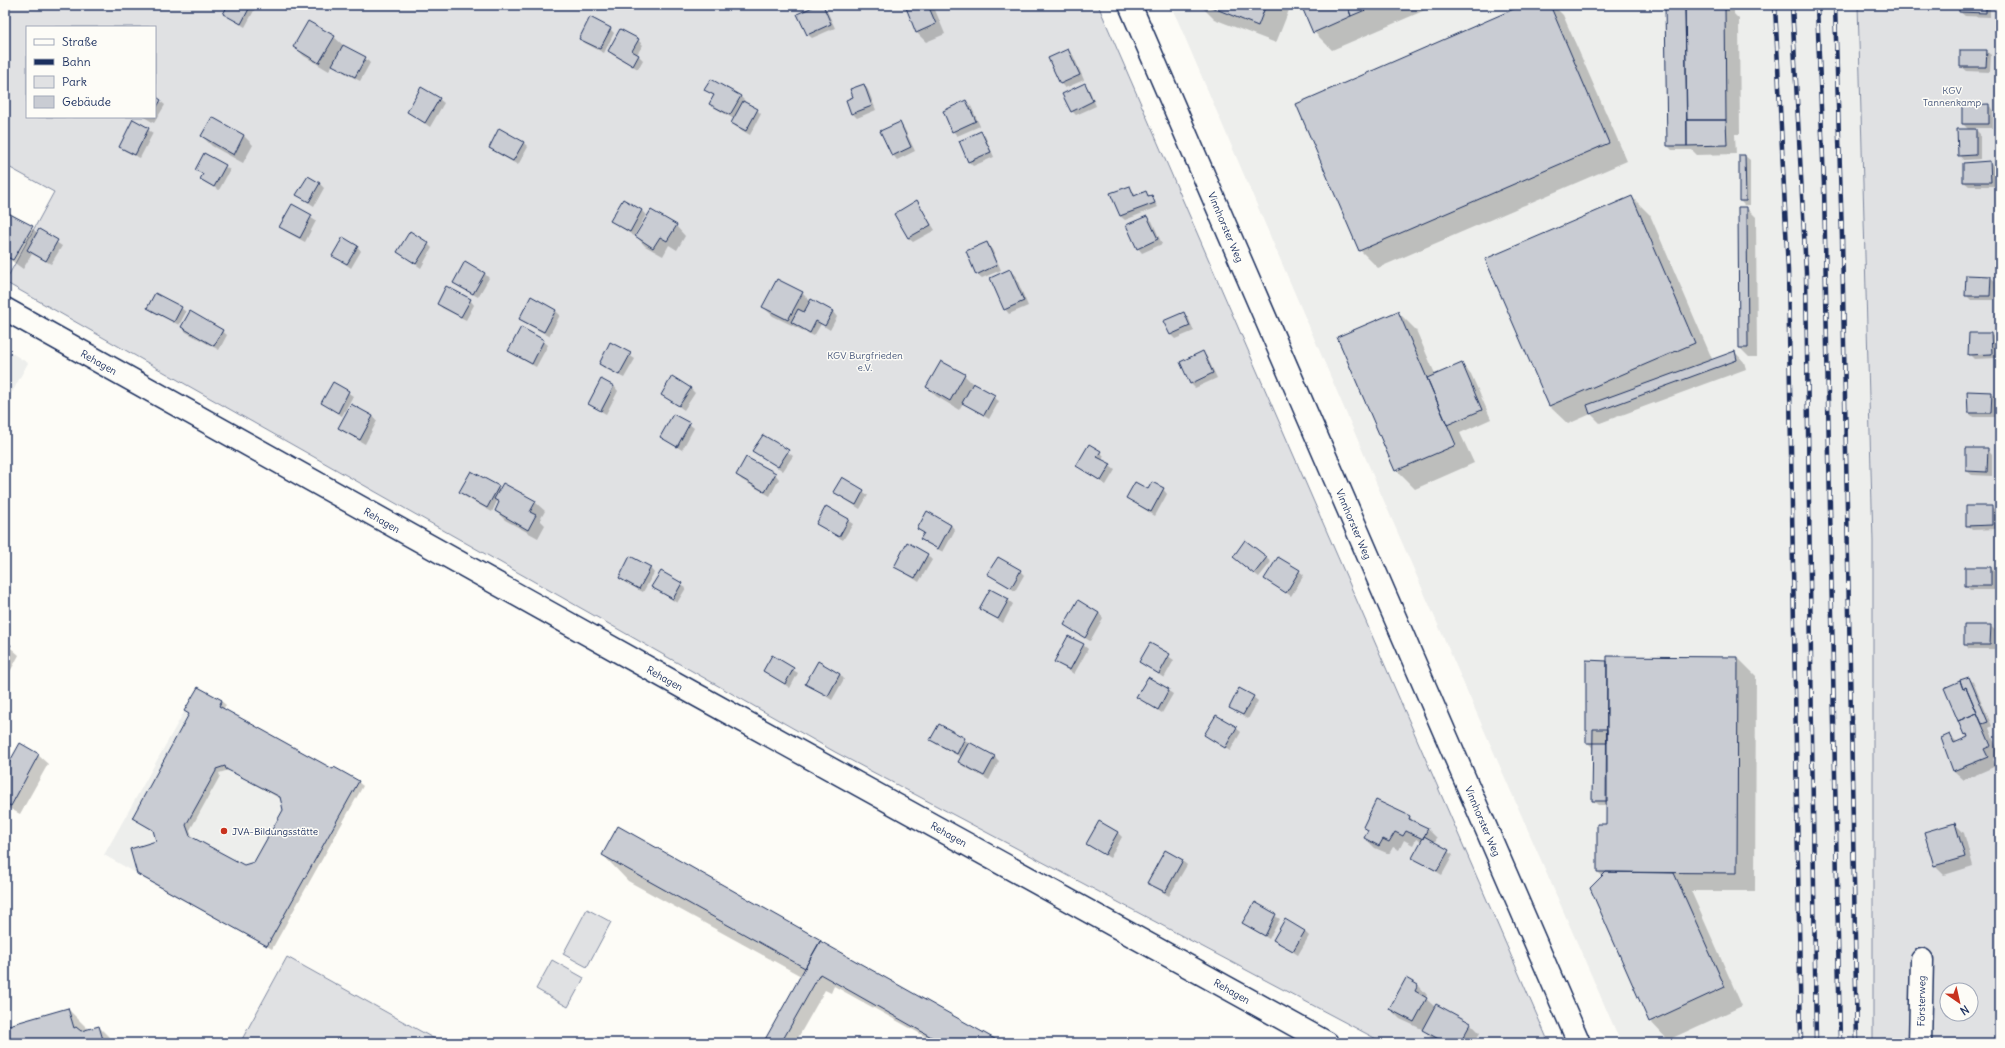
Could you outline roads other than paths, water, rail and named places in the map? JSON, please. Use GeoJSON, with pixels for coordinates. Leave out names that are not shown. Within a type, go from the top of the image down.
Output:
{"type":"FeatureCollection","features":[{"type":"Feature","properties":{"kind":"street","name":"Vinnhorster Weg"},"geometry":{"type":"LineString","coordinates":[[1130,5],[1580,1043]]}},
{"type":"Feature","properties":{"kind":"street","name":"Rehagen"},"geometry":{"type":"LineString","coordinates":[[5,309],[446,556],[1327,1043]]}},
{"type":"Feature","properties":{"kind":"street","name":"Försterweg"},"geometry":{"type":"LineString","coordinates":[[1920,1043],[1922,960]]}},
{"type":"Feature","properties":{"kind":"railway"},"geometry":{"type":"LineString","coordinates":[[1775,5],[1788,270],[1801,1043]]}},
{"type":"Feature","properties":{"kind":"railway"},"geometry":{"type":"LineString","coordinates":[[1792,5],[1806,272],[1816,1043]]}},
{"type":"Feature","properties":{"kind":"railway"},"geometry":{"type":"LineString","coordinates":[[1817,5],[1824,185],[1840,1043]]}},
{"type":"Feature","properties":{"kind":"railway"},"geometry":{"type":"LineString","coordinates":[[1835,5],[1842,237],[1857,1043]]}},
{"type":"Feature","properties":{"kind":"place","name":"JVA-Bildungsstätte"},"geometry":{"type":"Point","coordinates":[224,831]}},
{"type":"Feature","properties":{"kind":"park label","name":"KGV Tannenkamp"},"geometry":{"type":"Point","coordinates":[1952,96]}},
{"type":"Feature","properties":{"kind":"park label","name":"KGV Burgfrieden e.V."},"geometry":{"type":"Point","coordinates":[865,360]}}]}
